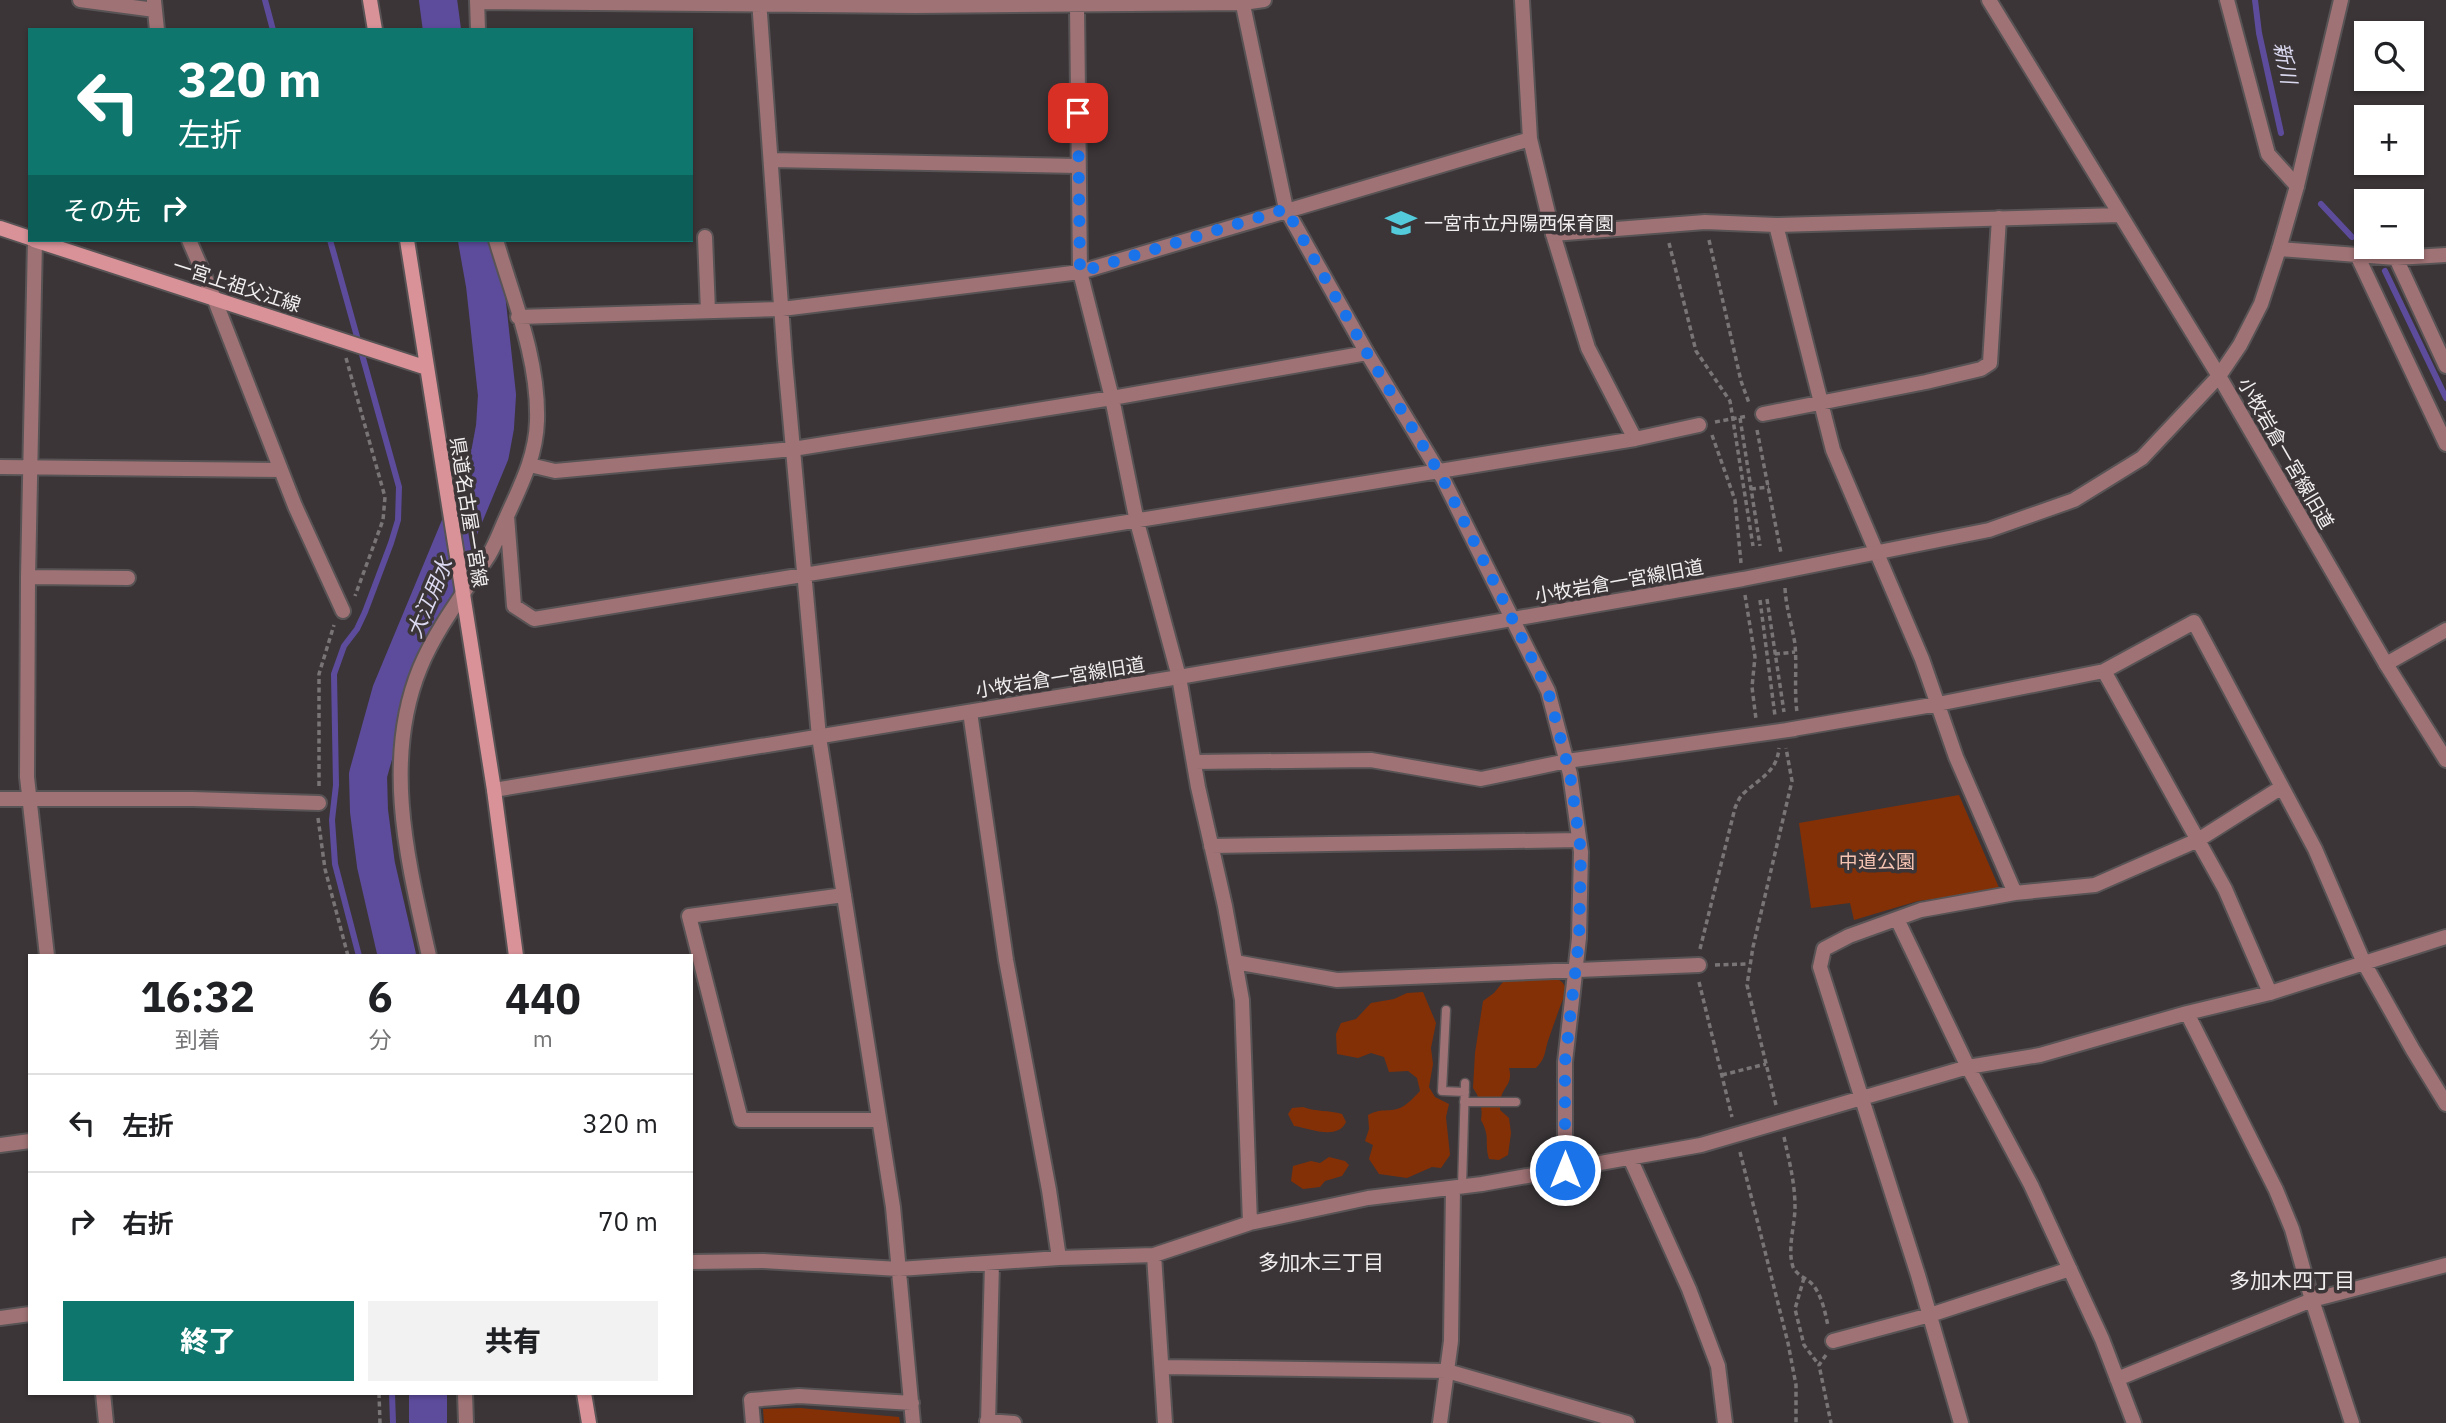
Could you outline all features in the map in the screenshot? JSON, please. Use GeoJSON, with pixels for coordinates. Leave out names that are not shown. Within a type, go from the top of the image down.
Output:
{"type":"FeatureCollection","features":[{"type":"Feature","properties":{"kind":"main road"},"geometry":{"type":"LineString","coordinates":[[370,0],[375,28]]}},
{"type":"Feature","properties":{"kind":"main road","name":"一宮上祖父江線"},"geometry":{"type":"LineString","coordinates":[[0,228],[28,237]]}},
{"type":"Feature","properties":{"kind":"main road","name":"一宮上祖父江線"},"geometry":{"type":"LineString","coordinates":[[42,242],[427,368]]}},
{"type":"Feature","properties":{"kind":"main road","name":"県道名古屋一宮線"},"geometry":{"type":"LineString","coordinates":[[407,242],[494,790],[516,954]]}},
{"type":"Feature","properties":{"kind":"main road"},"geometry":{"type":"LineString","coordinates":[[584,1395],[589,1423]]}},
{"type":"Feature","properties":{"kind":"street"},"geometry":{"type":"LineString","coordinates":[[80,0],[155,5],[157,28]]}},
{"type":"Feature","properties":{"kind":"street"},"geometry":{"type":"LineString","coordinates":[[478,28],[477,1],[1077,6],[1264,0]]}},
{"type":"Feature","properties":{"kind":"street"},"geometry":{"type":"LineString","coordinates":[[1522,0],[1530,138],[1553,234],[1588,348],[1635,439]]}},
{"type":"Feature","properties":{"kind":"street"},"geometry":{"type":"LineString","coordinates":[[1989,0],[2219,376],[2240,345],[2260,304],[2279,249],[2297,186],[2341,0]]}},
{"type":"Feature","properties":{"kind":"street"},"geometry":{"type":"LineString","coordinates":[[2227,0],[2268,154],[2297,186]]}},
{"type":"Feature","properties":{"kind":"street"},"geometry":{"type":"LineString","coordinates":[[759,2],[793,449],[819,737],[893,1207],[914,1423]]}},
{"type":"Feature","properties":{"kind":"street"},"geometry":{"type":"LineString","coordinates":[[1243,2],[1286,209],[1367,353],[1438,470],[1548,691],[1567,761],[1579,840],[1576,969],[1565,1062],[1565,1170]]}},
{"type":"Feature","properties":{"kind":"street"},"geometry":{"type":"LineString","coordinates":[[1077,6],[1080,272],[1112,398],[1137,522],[1179,677],[1242,1000],[1250,1223]]}},
{"type":"Feature","properties":{"kind":"street"},"geometry":{"type":"LineString","coordinates":[[518,317],[782,309],[1080,272],[1530,138]]}},
{"type":"Feature","properties":{"kind":"street"},"geometry":{"type":"LineString","coordinates":[[771,160],[1078,166]]}},
{"type":"Feature","properties":{"kind":"street"},"geometry":{"type":"LineString","coordinates":[[1553,234],[1705,222],[1776,225],[2120,215]]}},
{"type":"Feature","properties":{"kind":"street"},"geometry":{"type":"LineString","coordinates":[[1759,415],[1926,382],[1980,369],[1990,363],[1998,218]]}},
{"type":"Feature","properties":{"kind":"street"},"geometry":{"type":"LineString","coordinates":[[1776,225],[1833,450],[1922,659],[1956,757],[2015,893]]}},
{"type":"Feature","properties":{"kind":"street"},"geometry":{"type":"LineString","coordinates":[[705,237],[708,311]]}},
{"type":"Feature","properties":{"kind":"street"},"geometry":{"type":"LineString","coordinates":[[33,242],[28,577],[29,800],[47,954]]}},
{"type":"Feature","properties":{"kind":"street"},"geometry":{"type":"LineString","coordinates":[[190,242],[281,470],[343,611]]}},
{"type":"Feature","properties":{"kind":"street"},"geometry":{"type":"LineString","coordinates":[[429,954],[402,821],[400,753],[409,705],[420,668],[461,588],[491,552],[530,465],[537,420],[532,364],[497,242]]}},
{"type":"Feature","properties":{"kind":"street"},"geometry":{"type":"LineString","coordinates":[[2279,249],[2354,255]]}},
{"type":"Feature","properties":{"kind":"street"},"geometry":{"type":"LineString","coordinates":[[2424,256],[2446,255]]}},
{"type":"Feature","properties":{"kind":"street"},"geometry":{"type":"LineString","coordinates":[[2359,259],[2446,444]]}},
{"type":"Feature","properties":{"kind":"street"},"geometry":{"type":"LineString","coordinates":[[2396,259],[2446,366]]}},
{"type":"Feature","properties":{"kind":"street"},"geometry":{"type":"LineString","coordinates":[[530,465],[555,471],[793,449],[1112,398],[1367,353]]}},
{"type":"Feature","properties":{"kind":"street","name":"小牧岩倉一宮線旧道"},"geometry":{"type":"LineString","coordinates":[[494,790],[1514,619],[1743,579],[1989,530],[2074,500],[2142,458],[2219,376],[2386,664],[2446,760]]}},
{"type":"Feature","properties":{"kind":"street"},"geometry":{"type":"LineString","coordinates":[[507,516],[514,607],[534,619],[1137,522],[1635,439],[1699,425]]}},
{"type":"Feature","properties":{"kind":"street"},"geometry":{"type":"LineString","coordinates":[[0,467],[281,470]]}},
{"type":"Feature","properties":{"kind":"street"},"geometry":{"type":"LineString","coordinates":[[28,577],[128,578]]}},
{"type":"Feature","properties":{"kind":"street"},"geometry":{"type":"LineString","coordinates":[[1194,762],[1371,760],[1481,779],[1567,761],[1782,731],[2104,671],[2194,622],[2315,849],[2364,963],[2446,1104]]}},
{"type":"Feature","properties":{"kind":"street"},"geometry":{"type":"LineString","coordinates":[[2386,664],[2446,630]]}},
{"type":"Feature","properties":{"kind":"street"},"geometry":{"type":"LineString","coordinates":[[2104,671],[2225,889],[2270,993]]}},
{"type":"Feature","properties":{"kind":"street"},"geometry":{"type":"LineString","coordinates":[[970,712],[1006,960],[1059,1258]]}},
{"type":"Feature","properties":{"kind":"street"},"geometry":{"type":"LineString","coordinates":[[1961,1423],[1930,1315],[1820,967],[1824,949],[1849,936],[1921,910],[2015,893],[2095,885],[2198,840],[2282,787]]}},
{"type":"Feature","properties":{"kind":"street"},"geometry":{"type":"LineString","coordinates":[[0,799],[193,799],[319,803]]}},
{"type":"Feature","properties":{"kind":"street"},"geometry":{"type":"LineString","coordinates":[[1211,846],[1579,840]]}},
{"type":"Feature","properties":{"kind":"street"},"geometry":{"type":"LineString","coordinates":[[844,895],[689,916],[741,1120],[879,1120]]}},
{"type":"Feature","properties":{"kind":"street"},"geometry":{"type":"LineString","coordinates":[[1897,919],[1968,1067],[2031,1185],[2102,1339],[2134,1423]]}},
{"type":"Feature","properties":{"kind":"street"},"geometry":{"type":"LineString","coordinates":[[693,1262],[763,1261],[899,1269],[1059,1258],[1154,1255],[1250,1223],[1368,1198],[1565,1170],[1701,1145],[1968,1067],[2040,1055],[2187,1013],[2270,993],[2446,937]]}},
{"type":"Feature","properties":{"kind":"street"},"geometry":{"type":"LineString","coordinates":[[1235,962],[1337,980],[1699,965]]}},
{"type":"Feature","properties":{"kind":"street"},"geometry":{"type":"LineString","coordinates":[[693,991],[707,988]]}},
{"type":"Feature","properties":{"kind":"street"},"geometry":{"type":"LineString","coordinates":[[2187,1013],[2276,1190],[2292,1229],[2352,1423]]}},
{"type":"Feature","properties":{"kind":"street"},"geometry":{"type":"LineString","coordinates":[[0,1145],[28,1141]]}},
{"type":"Feature","properties":{"kind":"street"},"geometry":{"type":"LineString","coordinates":[[1630,1158],[1689,1289],[1718,1366],[1725,1423]]}},
{"type":"Feature","properties":{"kind":"street"},"geometry":{"type":"LineString","coordinates":[[1440,1423],[1451,1341],[1457,1187]]}},
{"type":"Feature","properties":{"kind":"street"},"geometry":{"type":"LineString","coordinates":[[1154,1255],[1166,1423]]}},
{"type":"Feature","properties":{"kind":"street"},"geometry":{"type":"LineString","coordinates":[[992,1263],[988,1422],[1014,1423]]}},
{"type":"Feature","properties":{"kind":"street"},"geometry":{"type":"LineString","coordinates":[[2117,1379],[2312,1300],[2446,1265]]}},
{"type":"Feature","properties":{"kind":"street"},"geometry":{"type":"LineString","coordinates":[[1833,1341],[1930,1315],[2070,1269]]}},
{"type":"Feature","properties":{"kind":"street"},"geometry":{"type":"LineString","coordinates":[[0,1318],[28,1314]]}},
{"type":"Feature","properties":{"kind":"street"},"geometry":{"type":"LineString","coordinates":[[1162,1367],[1447,1371],[1627,1423]]}},
{"type":"Feature","properties":{"kind":"street"},"geometry":{"type":"LineString","coordinates":[[103,1395],[106,1423]]}},
{"type":"Feature","properties":{"kind":"street"},"geometry":{"type":"LineString","coordinates":[[465,1395],[466,1423]]}},
{"type":"Feature","properties":{"kind":"street"},"geometry":{"type":"LineString","coordinates":[[753,1423],[751,1400],[799,1395],[912,1404]]}},
{"type":"Feature","properties":{"kind":"lane"},"geometry":{"type":"LineString","coordinates":[[1446,1010],[1443,1091],[1465,1088],[1457,1187]]}},
{"type":"Feature","properties":{"kind":"lane"},"geometry":{"type":"LineString","coordinates":[[1464,1102],[1516,1102]]}},
{"type":"Feature","properties":{"kind":"path"},"geometry":{"type":"LineString","coordinates":[[1699,425],[1759,415],[1741,381],[1705,222]]}},
{"type":"Feature","properties":{"kind":"path"},"geometry":{"type":"LineString","coordinates":[[1664,224],[1696,351],[1730,401],[1753,546]]}},
{"type":"Feature","properties":{"kind":"path"},"geometry":{"type":"LineString","coordinates":[[343,341],[385,497],[383,520],[363,578],[357,592],[334,625],[319,674],[320,837],[325,869],[347,954]]}},
{"type":"Feature","properties":{"kind":"path"},"geometry":{"type":"LineString","coordinates":[[1740,418],[1760,546]]}},
{"type":"Feature","properties":{"kind":"path"},"geometry":{"type":"LineString","coordinates":[[1751,489],[1769,487]]}},
{"type":"Feature","properties":{"kind":"path"},"geometry":{"type":"LineString","coordinates":[[1767,599],[1782,731],[1780,752],[1767,776],[1742,794],[1735,808],[1699,953],[1699,981],[1788,1343],[1796,1385],[1796,1423]]}},
{"type":"Feature","properties":{"kind":"path"},"geometry":{"type":"LineString","coordinates":[[1760,600],[1792,781],[1747,985],[1792,1171],[1795,1206],[1792,1260],[1797,1273],[1813,1285],[1821,1300],[1833,1341],[1832,1348],[1819,1365]]}},
{"type":"Feature","properties":{"kind":"path"},"geometry":{"type":"LineString","coordinates":[[1775,654],[1795,652]]}},
{"type":"Feature","properties":{"kind":"path"},"geometry":{"type":"LineString","coordinates":[[1699,965],[1750,964]]}},
{"type":"Feature","properties":{"kind":"path"},"geometry":{"type":"LineString","coordinates":[[1722,1075],[1766,1064]]}},
{"type":"Feature","properties":{"kind":"path"},"geometry":{"type":"LineString","coordinates":[[1804,1278],[1795,1309],[1804,1345],[1819,1365],[1831,1423]]}},
{"type":"Feature","properties":{"kind":"path"},"geometry":{"type":"LineString","coordinates":[[379,1395],[380,1423]]}},
{"type":"Feature","properties":{"kind":"green space","name":"中道公園"},"geometry":{"type":"Polygon","coordinates":[[[1959,795],[2000,890],[1918,901],[1854,920],[1850,903],[1811,908],[1799,823],[1959,795]]]}},
{"type":"Feature","properties":{"kind":"green space"},"geometry":{"type":"Polygon","coordinates":[[[1553,976],[1567,989],[1544,1057],[1536,1068],[1509,1068],[1509,1081],[1501,1097],[1500,1107],[1509,1118],[1511,1133],[1508,1155],[1499,1160],[1489,1159],[1486,1131],[1481,1120],[1482,1111],[1473,1088],[1483,1001],[1494,993],[1507,977],[1553,976]]]}},
{"type":"Feature","properties":{"kind":"green space"},"geometry":{"type":"Polygon","coordinates":[[[1423,992],[1436,1023],[1431,1048],[1433,1064],[1429,1087],[1435,1097],[1449,1104],[1446,1117],[1450,1155],[1441,1168],[1432,1167],[1407,1178],[1379,1174],[1369,1159],[1373,1145],[1365,1141],[1369,1129],[1368,1115],[1407,1104],[1420,1091],[1417,1078],[1408,1071],[1389,1072],[1384,1057],[1371,1053],[1358,1058],[1337,1054],[1336,1034],[1341,1023],[1356,1019],[1371,1003],[1394,999],[1407,993],[1423,992]]]}},
{"type":"Feature","properties":{"kind":"green space"},"geometry":{"type":"Polygon","coordinates":[[[1303,1107],[1342,1114],[1346,1122],[1342,1128],[1330,1132],[1294,1126],[1288,1114],[1292,1108],[1303,1107]]]}},
{"type":"Feature","properties":{"kind":"green space"},"geometry":{"type":"Polygon","coordinates":[[[1329,1157],[1345,1161],[1349,1165],[1342,1176],[1325,1181],[1320,1187],[1303,1189],[1291,1181],[1293,1166],[1311,1161],[1320,1163],[1329,1157]]]}},
{"type":"Feature","properties":{"kind":"green space"},"geometry":{"type":"Polygon","coordinates":[[[800,1408],[899,1417],[900,1423],[764,1423],[763,1409],[800,1408]]]}},
{"type":"Feature","properties":{"kind":"waterway"},"geometry":{"type":"LineString","coordinates":[[265,0],[272,28]]}},
{"type":"Feature","properties":{"kind":"waterway","name":"大江用水"},"geometry":{"type":"LineString","coordinates":[[438,0],[442,28]]}},
{"type":"Feature","properties":{"kind":"waterway","name":"新川"},"geometry":{"type":"LineString","coordinates":[[2255,0],[2259,33],[2281,133]]}},
{"type":"Feature","properties":{"kind":"waterway","name":"新川"},"geometry":{"type":"LineString","coordinates":[[2321,204],[2352,237]]}},
{"type":"Feature","properties":{"kind":"waterway"},"geometry":{"type":"LineString","coordinates":[[331,242],[399,487],[398,520],[391,543],[365,612],[357,629],[344,646],[334,674],[336,785],[332,820],[335,864],[358,954]]}},
{"type":"Feature","properties":{"kind":"waterway","name":"大江用水"},"geometry":{"type":"LineString","coordinates":[[397,954],[376,865],[369,811],[368,775],[391,692],[490,454],[497,395],[485,285],[477,242]]}},
{"type":"Feature","properties":{"kind":"waterway","name":"新川"},"geometry":{"type":"LineString","coordinates":[[2385,271],[2446,398]]}},
{"type":"Feature","properties":{"kind":"waterway"},"geometry":{"type":"LineString","coordinates":[[392,1395],[393,1423]]}},
{"type":"Feature","properties":{"kind":"waterway","name":"大江用水"},"geometry":{"type":"LineString","coordinates":[[428,1395],[428,1423]]}},
{"type":"Feature","properties":{"kind":"place","name":"一宮市立丹陽西保育園"},"geometry":{"type":"Point","coordinates":[1401,223]}},
{"type":"Feature","properties":{"kind":"district","name":"多加木三丁目"},"geometry":{"type":"Point","coordinates":[1321,1263]}},
{"type":"Feature","properties":{"kind":"district","name":"多加木四丁目"},"geometry":{"type":"Point","coordinates":[2292,1281]}},
{"type":"Feature","properties":{"kind":"route"},"geometry":{"type":"LineString","coordinates":[[1078,113],[1080,272],[1286,209],[1367,353],[1443,479],[1548,691],[1570,774],[1581,852],[1579,939],[1565,1062],[1565,1170]]}}]}
